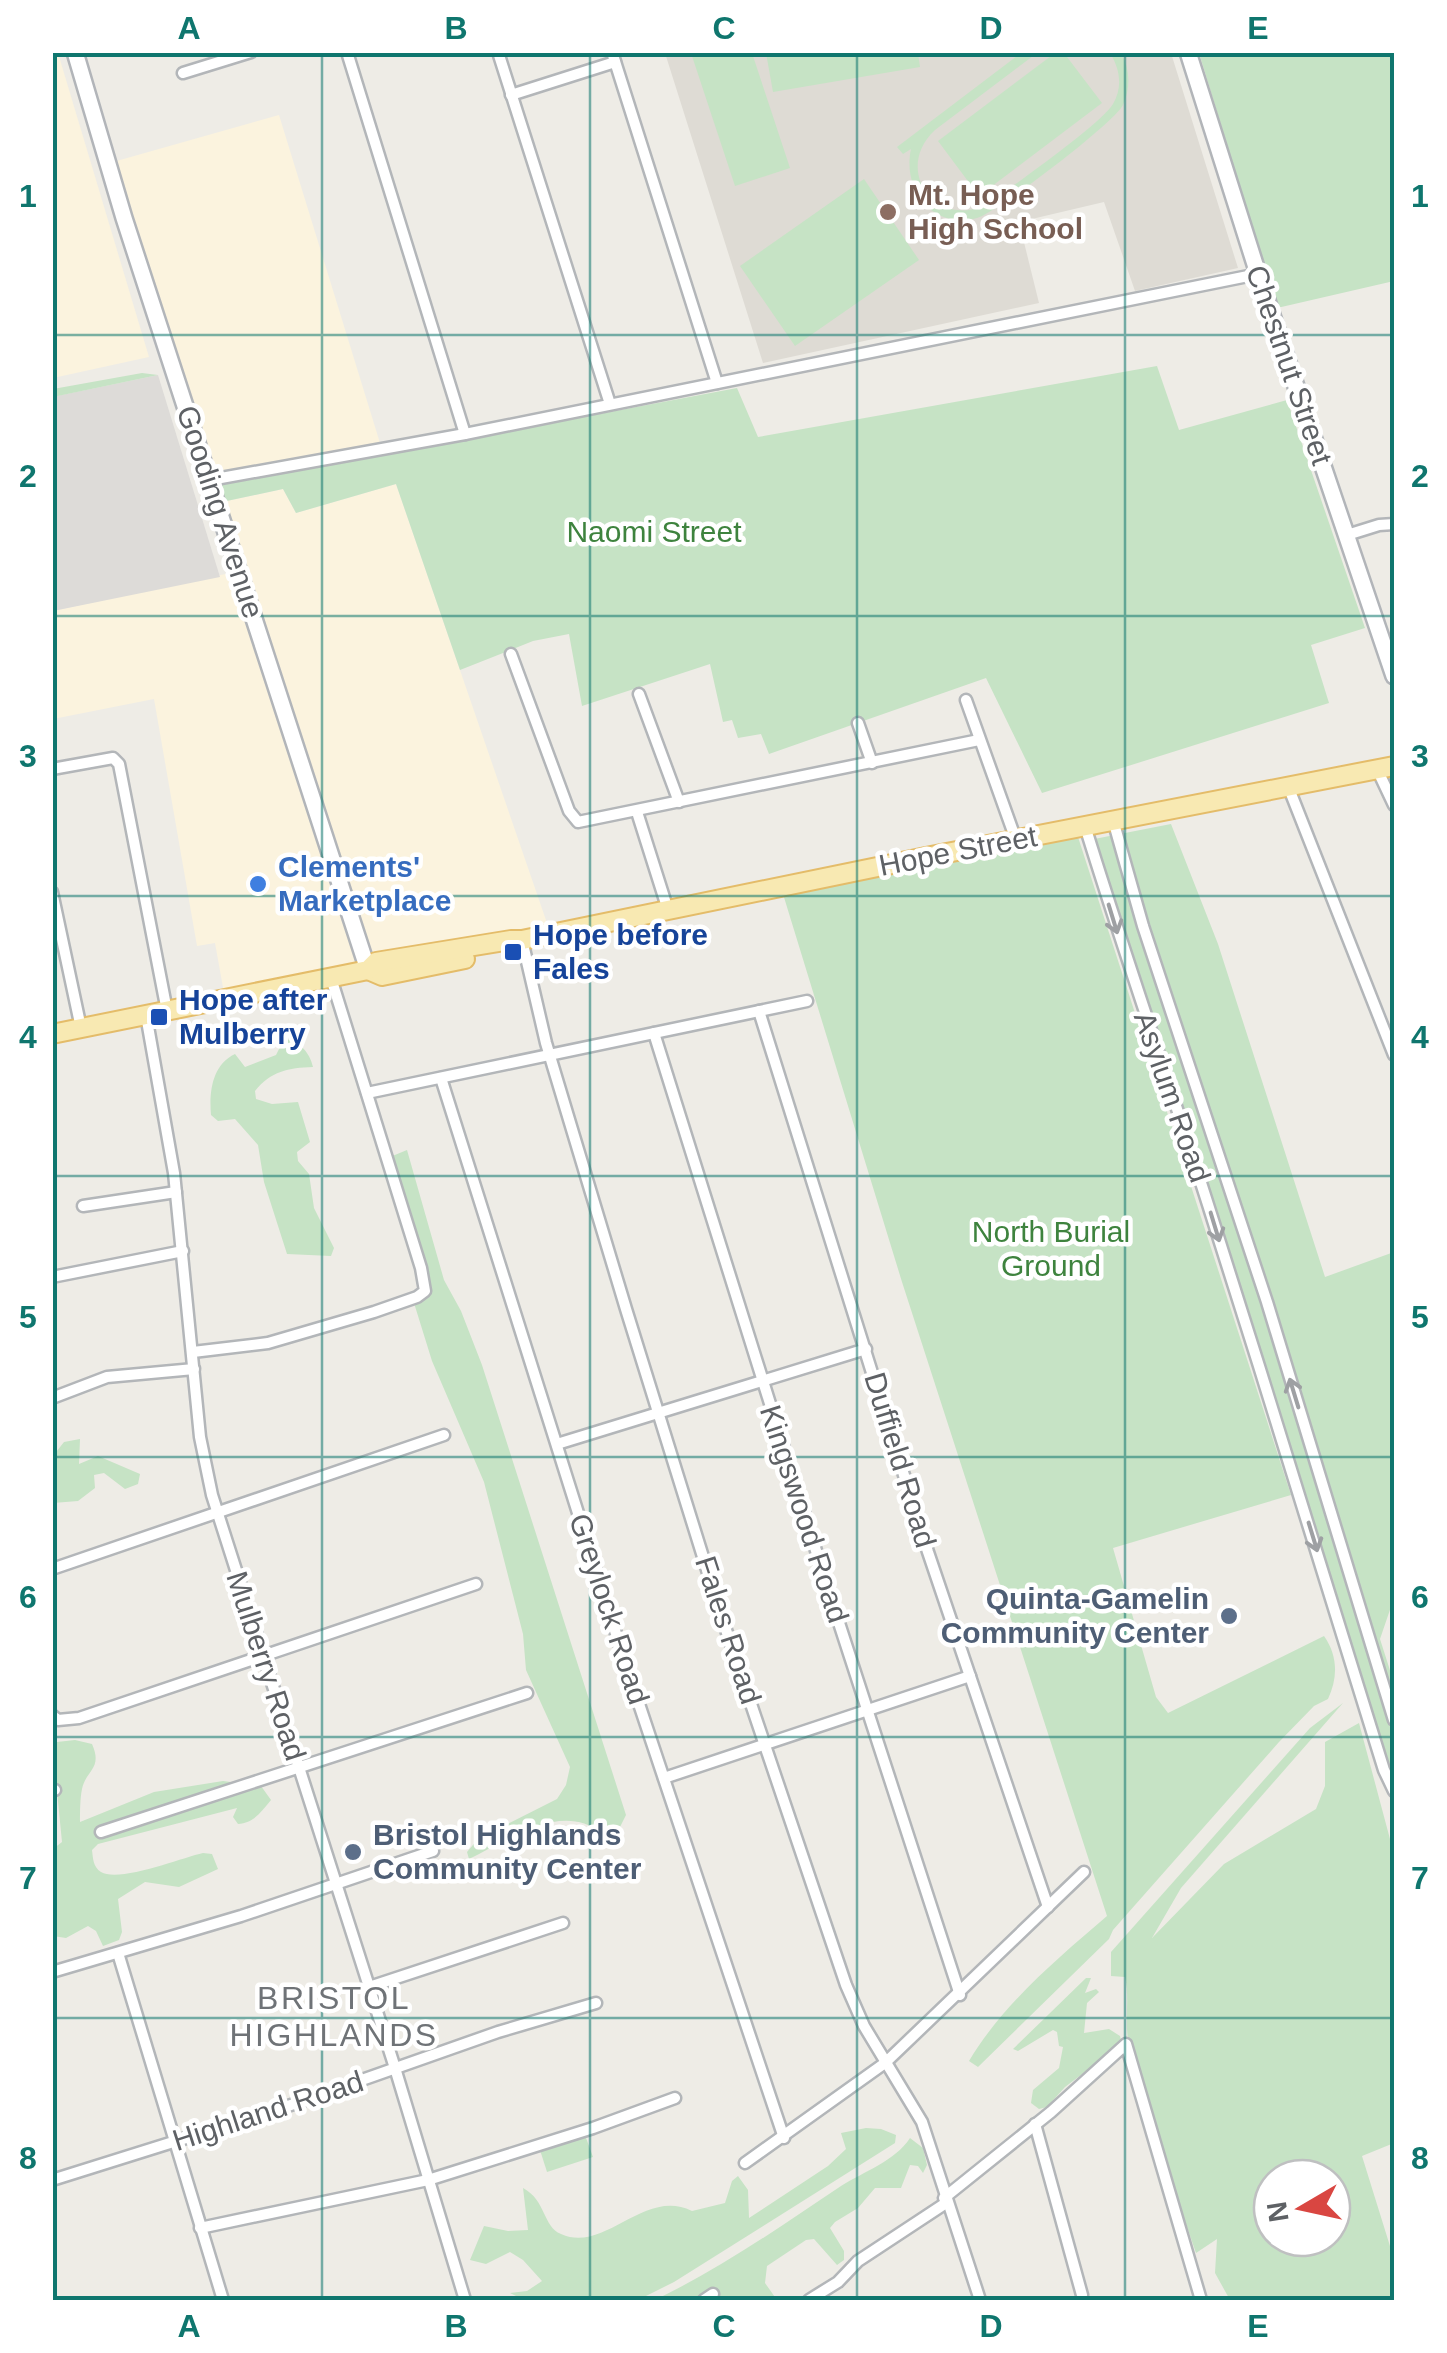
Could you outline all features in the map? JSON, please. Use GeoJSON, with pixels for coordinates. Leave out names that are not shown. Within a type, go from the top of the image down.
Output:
{"type":"FeatureCollection","features":[{"type":"Feature","properties":{"kind":"main road","name":"Gooding Avenue"},"geometry":{"type":"LineString","coordinates":[[76,52],[124,218],[368,970]]}},
{"type":"Feature","properties":{"kind":"main road","name":"Chestnut Street"},"geometry":{"type":"LineString","coordinates":[[1188,52],[1258,274],[1394,676]]}},
{"type":"Feature","properties":{"kind":"main road","name":"Hope Street"},"geometry":{"type":"LineString","coordinates":[[52,1034],[368,970],[382,976],[513,948],[522,940],[1386,768]]}},
{"type":"Feature","properties":{"kind":"street"},"geometry":{"type":"LineString","coordinates":[[183,73],[251,52]]}},
{"type":"Feature","properties":{"kind":"street"},"geometry":{"type":"LineString","coordinates":[[347,52],[465,434]]}},
{"type":"Feature","properties":{"kind":"street"},"geometry":{"type":"LineString","coordinates":[[498,52],[610,404]]}},
{"type":"Feature","properties":{"kind":"street"},"geometry":{"type":"LineString","coordinates":[[512,96],[613,57],[717,382]]}},
{"type":"Feature","properties":{"kind":"street"},"geometry":{"type":"LineString","coordinates":[[210,480],[465,434],[1258,274]]}},
{"type":"Feature","properties":{"kind":"street"},"geometry":{"type":"LineString","coordinates":[[1347,534],[1394,524]]}},
{"type":"Feature","properties":{"kind":"street"},"geometry":{"type":"LineString","coordinates":[[512,654],[570,811],[578,822],[979,740]]}},
{"type":"Feature","properties":{"kind":"street"},"geometry":{"type":"LineString","coordinates":[[639,694],[679,802]]}},
{"type":"Feature","properties":{"kind":"street"},"geometry":{"type":"LineString","coordinates":[[966,700],[1016,840]]}},
{"type":"Feature","properties":{"kind":"street"},"geometry":{"type":"LineString","coordinates":[[858,722],[872,763]]}},
{"type":"Feature","properties":{"kind":"street"},"geometry":{"type":"LineString","coordinates":[[52,769],[113,758],[120,768],[167,1011]]}},
{"type":"Feature","properties":{"kind":"street"},"geometry":{"type":"LineString","coordinates":[[1386,768],[1394,805]]}},
{"type":"Feature","properties":{"kind":"street"},"geometry":{"type":"LineString","coordinates":[[1288,786],[1394,1055]]}},
{"type":"Feature","properties":{"kind":"street"},"geometry":{"type":"LineString","coordinates":[[637,812],[668,910]]}},
{"type":"Feature","properties":{"kind":"street","name":"Asylum Road"},"geometry":{"type":"LineString","coordinates":[[1113,820],[1143,926],[1285,1360],[1394,1720]]}},
{"type":"Feature","properties":{"kind":"street","name":"Asylum Road"},"geometry":{"type":"LineString","coordinates":[[1085,825],[1384,1770],[1394,1791]]}},
{"type":"Feature","properties":{"kind":"street"},"geometry":{"type":"LineString","coordinates":[[52,892],[81,1028]]}},
{"type":"Feature","properties":{"kind":"street","name":"Fales Road"},"geometry":{"type":"LineString","coordinates":[[522,940],[550,1056],[765,1745],[846,1985],[885,2063],[922,2122],[980,2300]]}},
{"type":"Feature","properties":{"kind":"street"},"geometry":{"type":"LineString","coordinates":[[193,1352],[268,1344],[423,1293],[421,1268],[331,978]]}},
{"type":"Feature","properties":{"kind":"street"},"geometry":{"type":"LineString","coordinates":[[367,1093],[807,1002]]}},
{"type":"Feature","properties":{"kind":"street","name":"Duffield Road"},"geometry":{"type":"LineString","coordinates":[[759,1010],[928,1552],[1048,1907]]}},
{"type":"Feature","properties":{"kind":"street","name":"Mulberry Road"},"geometry":{"type":"LineString","coordinates":[[146,1015],[176,1192],[205,1466],[465,2300]]}},
{"type":"Feature","properties":{"kind":"street","name":"Kingswood Road"},"geometry":{"type":"LineString","coordinates":[[654,1032],[960,1994]]}},
{"type":"Feature","properties":{"kind":"street","name":"Greylock Road"},"geometry":{"type":"LineString","coordinates":[[441,1078],[664,1778],[784,2138]]}},
{"type":"Feature","properties":{"kind":"street"},"geometry":{"type":"LineString","coordinates":[[84,1206],[176,1192]]}},
{"type":"Feature","properties":{"kind":"street"},"geometry":{"type":"LineString","coordinates":[[52,1277],[183,1250]]}},
{"type":"Feature","properties":{"kind":"street"},"geometry":{"type":"LineString","coordinates":[[557,1444],[866,1349]]}},
{"type":"Feature","properties":{"kind":"street"},"geometry":{"type":"LineString","coordinates":[[1260,1369],[1285,1360]]}},
{"type":"Feature","properties":{"kind":"street"},"geometry":{"type":"LineString","coordinates":[[52,1398],[107,1377],[194,1368]]}},
{"type":"Feature","properties":{"kind":"street"},"geometry":{"type":"LineString","coordinates":[[52,1570],[444,1435]]}},
{"type":"Feature","properties":{"kind":"street"},"geometry":{"type":"LineString","coordinates":[[54,1717],[79,1718],[476,1584]]}},
{"type":"Feature","properties":{"kind":"street"},"geometry":{"type":"LineString","coordinates":[[664,1778],[970,1676]]}},
{"type":"Feature","properties":{"kind":"street"},"geometry":{"type":"LineString","coordinates":[[101,1832],[527,1692]]}},
{"type":"Feature","properties":{"kind":"street"},"geometry":{"type":"LineString","coordinates":[[52,1972],[432,1851]]}},
{"type":"Feature","properties":{"kind":"street"},"geometry":{"type":"LineString","coordinates":[[744,2163],[885,2063],[1084,1872]]}},
{"type":"Feature","properties":{"kind":"street"},"geometry":{"type":"LineString","coordinates":[[370,1987],[563,1922]]}},
{"type":"Feature","properties":{"kind":"street"},"geometry":{"type":"LineString","coordinates":[[118,1954],[223,2300]]}},
{"type":"Feature","properties":{"kind":"street","name":"Highland Road"},"geometry":{"type":"LineString","coordinates":[[52,2180],[596,2003]]}},
{"type":"Feature","properties":{"kind":"street"},"geometry":{"type":"LineString","coordinates":[[809,2300],[945,2200],[1126,2044],[1202,2300]]}},
{"type":"Feature","properties":{"kind":"street"},"geometry":{"type":"LineString","coordinates":[[200,2228],[428,2180],[675,2098]]}},
{"type":"Feature","properties":{"kind":"street"},"geometry":{"type":"LineString","coordinates":[[1035,2124],[1082,2295]]}},
{"type":"Feature","properties":{"kind":"street"},"geometry":{"type":"LineString","coordinates":[[837,2300],[838,2282]]}},
{"type":"Feature","properties":{"kind":"shaded area"},"geometry":{"type":"Polygon","coordinates":[[[52,53],[58,53],[149,357],[53,378],[52,53]]]}},
{"type":"Feature","properties":{"kind":"shaded area","name":"Mt. Hope High School"},"geometry":{"type":"Polygon","coordinates":[[[665,53],[1171,53],[1238,268],[1135,291],[1104,202],[1019,222],[1039,303],[763,363],[665,53]]]}},
{"type":"Feature","properties":{"kind":"shaded area"},"geometry":{"type":"Polygon","coordinates":[[[279,115],[380,443],[213,476],[113,162],[279,115]]]}},
{"type":"Feature","properties":{"kind":"shaded area"},"geometry":{"type":"Polygon","coordinates":[[[158,375],[220,577],[53,611],[52,397],[158,375]]]}},
{"type":"Feature","properties":{"kind":"shaded area"},"geometry":{"type":"Polygon","coordinates":[[[396,484],[548,926],[380,956],[224,993],[215,943],[197,946],[154,699],[53,719],[53,611],[244,570],[222,502],[283,489],[296,513],[396,484]]]}},
{"type":"Feature","properties":{"kind":"green space"},"geometry":{"type":"Polygon","coordinates":[[[691,53],[752,53],[790,168],[735,186],[691,53]]]}},
{"type":"Feature","properties":{"kind":"green space"},"geometry":{"type":"Polygon","coordinates":[[[766,53],[918,53],[920,67],[773,92],[766,53]]]}},
{"type":"Feature","properties":{"kind":"green space"},"geometry":{"type":"Polygon","coordinates":[[[1021,53],[1037,53],[935,130],[923,145],[919,176],[935,201],[965,210],[984,206],[1091,126],[1113,104],[1118,91],[1118,72],[1110,53],[1121,53],[1126,65],[1128,85],[1123,105],[1078,147],[989,212],[961,220],[934,212],[916,192],[911,179],[911,149],[903,154],[897,147],[1021,53]]]}},
{"type":"Feature","properties":{"kind":"green space"},"geometry":{"type":"Polygon","coordinates":[[[1055,53],[1064,53],[1102,103],[979,196],[938,141],[1055,53]]]}},
{"type":"Feature","properties":{"kind":"green space"},"geometry":{"type":"Polygon","coordinates":[[[1199,53],[1394,53],[1394,281],[1277,308],[1199,53]]]}},
{"type":"Feature","properties":{"kind":"green space"},"geometry":{"type":"Polygon","coordinates":[[[864,179],[919,260],[795,346],[740,266],[864,179]]]}},
{"type":"Feature","properties":{"kind":"green space","name":"Naomi Street"},"geometry":{"type":"Polygon","coordinates":[[[1157,366],[1179,430],[1287,400],[1365,628],[1311,645],[1329,703],[1042,793],[986,678],[769,754],[761,734],[738,738],[732,720],[723,722],[710,664],[582,706],[569,634],[533,641],[460,670],[396,484],[296,513],[283,489],[222,502],[222,485],[737,388],[758,437],[1157,366]]]}},
{"type":"Feature","properties":{"kind":"green space"},"geometry":{"type":"Polygon","coordinates":[[[142,373],[158,375],[53,397],[53,389],[142,373]]]}},
{"type":"Feature","properties":{"kind":"green space"},"geometry":{"type":"Polygon","coordinates":[[[1171,824],[1218,944],[1325,1277],[1394,1252],[1394,1598],[1380,1639],[1394,1683],[1394,1777],[1084,841],[1171,824]]]}},
{"type":"Feature","properties":{"kind":"green space","name":"North Burial Ground"},"geometry":{"type":"Polygon","coordinates":[[[1078,837],[1291,1495],[1113,1548],[1156,1697],[1168,1713],[1324,1636],[1332,1651],[1335,1675],[1328,1699],[1314,1706],[1279,1742],[1109,1939],[978,2067],[969,2061],[998,2020],[1032,1983],[1107,1916],[902,1282],[783,894],[1078,837]]]}},
{"type":"Feature","properties":{"kind":"green space"},"geometry":{"type":"Polygon","coordinates":[[[284,1039],[303,1048],[313,1067],[274,1075],[255,1091],[256,1099],[272,1104],[298,1102],[310,1142],[297,1152],[298,1161],[309,1174],[314,1208],[334,1248],[331,1256],[287,1254],[264,1182],[258,1145],[235,1119],[218,1121],[211,1115],[212,1088],[221,1065],[235,1054],[245,1067],[276,1055],[284,1039]]]}},
{"type":"Feature","properties":{"kind":"green space"},"geometry":{"type":"Polygon","coordinates":[[[407,1150],[444,1280],[482,1365],[626,1815],[618,1831],[601,1833],[586,1824],[552,1822],[469,1859],[467,1852],[478,1839],[557,1799],[566,1785],[570,1767],[526,1670],[523,1634],[484,1482],[432,1361],[414,1303],[430,1293],[390,1157],[407,1150]]]}},
{"type":"Feature","properties":{"kind":"green space"},"geometry":{"type":"Polygon","coordinates":[[[80,1439],[79,1464],[98,1456],[140,1474],[138,1484],[125,1489],[104,1473],[94,1475],[95,1488],[78,1501],[53,1503],[53,1456],[64,1442],[80,1439]]]}},
{"type":"Feature","properties":{"kind":"green space"},"geometry":{"type":"Polygon","coordinates":[[[1343,1703],[1181,1888],[1152,1938],[1224,1864],[1316,1809],[1325,1786],[1325,1742],[1359,1723],[1394,1854],[1394,2143],[1362,2156],[1394,2259],[1394,2300],[1230,2300],[1215,2273],[1217,2239],[1196,2253],[1129,2046],[1125,1977],[1111,1976],[1111,1952],[1310,1728],[1343,1703]]]}},
{"type":"Feature","properties":{"kind":"green space"},"geometry":{"type":"Polygon","coordinates":[[[75,1740],[92,1744],[96,1759],[82,1789],[80,1822],[154,1792],[223,1781],[261,1786],[271,1800],[248,1822],[238,1824],[233,1817],[237,1808],[98,1844],[92,1850],[95,1865],[110,1875],[203,1853],[212,1854],[218,1869],[179,1887],[145,1882],[118,1899],[122,1932],[119,1940],[103,1946],[96,1931],[88,1926],[66,1938],[53,1936],[53,1849],[62,1842],[53,1751],[57,1742],[75,1740]]]}},
{"type":"Feature","properties":{"kind":"green space"},"geometry":{"type":"Polygon","coordinates":[[[1086,1978],[1091,1978],[1085,1993],[1096,1989],[1099,1992],[1087,2003],[1084,2033],[1109,2029],[1120,2036],[1122,2044],[1065,2087],[1047,2107],[1039,2109],[1031,2103],[1033,2090],[1059,2068],[1063,2047],[1059,2046],[1057,2032],[1053,2030],[1018,2051],[1013,2049],[1086,1978]]]}},
{"type":"Feature","properties":{"kind":"green space"},"geometry":{"type":"Polygon","coordinates":[[[866,2128],[896,2135],[895,2143],[674,2282],[638,2300],[524,2300],[510,2293],[527,2291],[542,2281],[523,2260],[510,2252],[486,2264],[470,2260],[484,2226],[528,2230],[523,2188],[536,2199],[555,2231],[577,2238],[609,2229],[657,2207],[692,2211],[725,2203],[732,2181],[738,2176],[748,2190],[749,2218],[828,2166],[846,2149],[841,2133],[866,2128]]]}},
{"type":"Feature","properties":{"kind":"green space"},"geometry":{"type":"Polygon","coordinates":[[[585,2135],[593,2157],[547,2172],[540,2150],[585,2135]]]}},
{"type":"Feature","properties":{"kind":"green space"},"geometry":{"type":"Polygon","coordinates":[[[910,2138],[923,2148],[927,2165],[923,2173],[918,2166],[910,2165],[901,2188],[875,2188],[858,2208],[835,2222],[830,2228],[844,2251],[844,2260],[837,2265],[814,2239],[806,2240],[767,2266],[765,2283],[777,2300],[655,2300],[727,2261],[888,2159],[910,2138]]]}},
{"type":"Feature","properties":{"kind":"place","name":"Mt. Hope High School"},"geometry":{"type":"Point","coordinates":[888,212]}},
{"type":"Feature","properties":{"kind":"place","name":"Clements' Marketplace"},"geometry":{"type":"Point","coordinates":[258,884]}},
{"type":"Feature","properties":{"kind":"place","name":"Hope before Fales"},"geometry":{"type":"Point","coordinates":[513,952]}},
{"type":"Feature","properties":{"kind":"place","name":"Hope after Mulberry"},"geometry":{"type":"Point","coordinates":[159,1017]}},
{"type":"Feature","properties":{"kind":"place","name":"Quinta-Gamelin Community Center"},"geometry":{"type":"Point","coordinates":[1229,1616]}},
{"type":"Feature","properties":{"kind":"place","name":"Bristol Highlands Community Center"},"geometry":{"type":"Point","coordinates":[353,1852]}},
{"type":"Feature","properties":{"kind":"district","name":"BRISTOL HIGHLANDS"},"geometry":{"type":"Point","coordinates":[334,2016]}}]}
